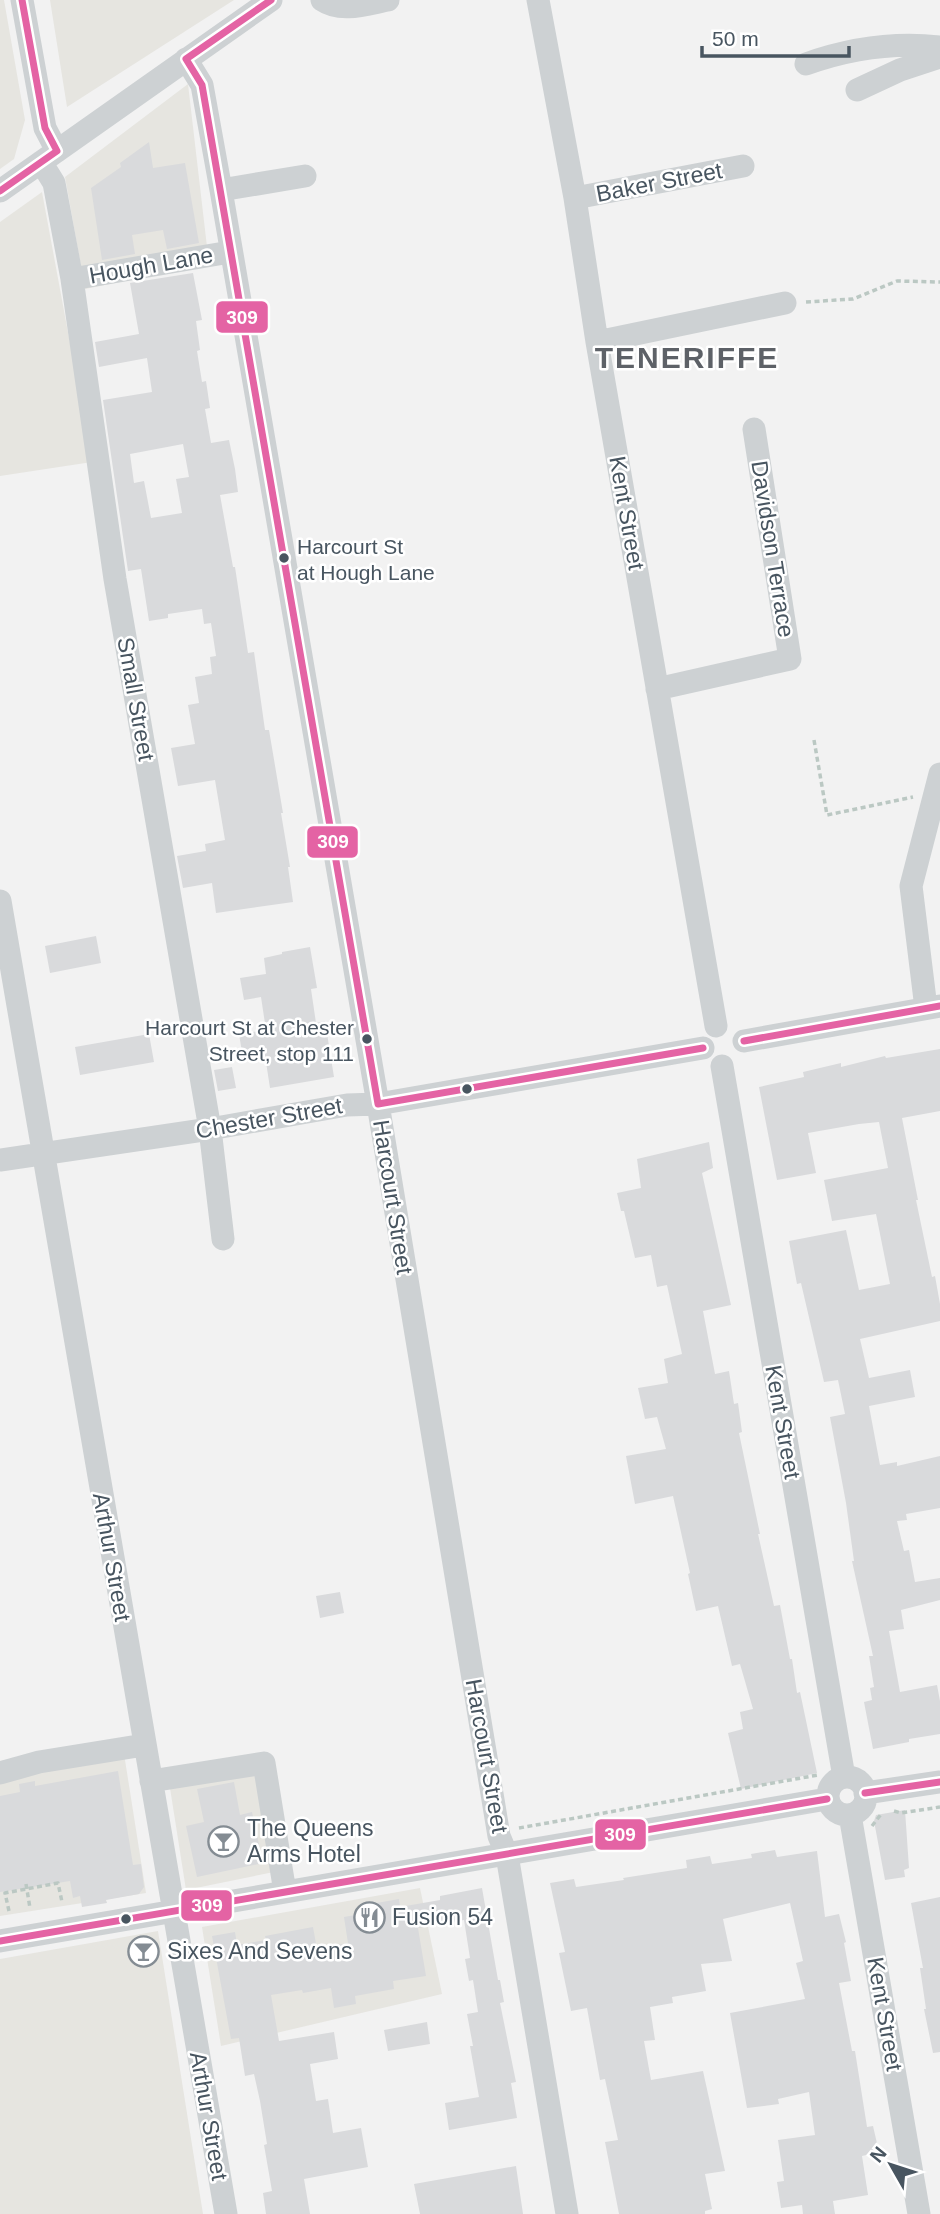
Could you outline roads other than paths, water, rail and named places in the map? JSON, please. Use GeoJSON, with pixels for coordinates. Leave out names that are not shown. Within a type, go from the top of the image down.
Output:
{"type":"FeatureCollection","features":[{"type":"Feature","properties":{"kind":"street","name":"Small Street"},"geometry":{"type":"LineString","coordinates":[[22,0],[72,279],[115,579],[210,1129],[223,1239]]}},
{"type":"Feature","properties":{"kind":"street"},"geometry":{"type":"LineString","coordinates":[[0,191],[271,0]]}},
{"type":"Feature","properties":{"kind":"street"},"geometry":{"type":"LineString","coordinates":[[322,0],[328,5],[342,7],[388,0]]}},
{"type":"Feature","properties":{"kind":"street","name":"Kent Street"},"geometry":{"type":"LineString","coordinates":[[538,0],[575,198],[597,342],[716,1026]]}},
{"type":"Feature","properties":{"kind":"street"},"geometry":{"type":"LineString","coordinates":[[806,64],[834,54],[888,47],[940,47]]}},
{"type":"Feature","properties":{"kind":"street"},"geometry":{"type":"LineString","coordinates":[[858,90],[940,57]]}},
{"type":"Feature","properties":{"kind":"street","name":"Harcourt Street"},"geometry":{"type":"LineString","coordinates":[[186,59],[202,85],[221,190],[499,1836],[507,1855],[567,2214]]}},
{"type":"Feature","properties":{"kind":"street","name":"Baker Street"},"geometry":{"type":"LineString","coordinates":[[575,198],[743,166]]}},
{"type":"Feature","properties":{"kind":"street"},"geometry":{"type":"LineString","coordinates":[[221,190],[305,176]]}},
{"type":"Feature","properties":{"kind":"street","name":"Hough Lane"},"geometry":{"type":"LineString","coordinates":[[72,279],[230,252]]}},
{"type":"Feature","properties":{"kind":"street"},"geometry":{"type":"LineString","coordinates":[[597,342],[785,303]]}},
{"type":"Feature","properties":{"kind":"street","name":"Davidson Terrace"},"geometry":{"type":"LineString","coordinates":[[657,689],[790,659],[754,429]]}},
{"type":"Feature","properties":{"kind":"street"},"geometry":{"type":"LineString","coordinates":[[744,1041],[933,1007],[911,886],[938,783]]}},
{"type":"Feature","properties":{"kind":"street","name":"Arthur Street"},"geometry":{"type":"LineString","coordinates":[[0,901],[226,2214]]}},
{"type":"Feature","properties":{"kind":"street"},"geometry":{"type":"LineString","coordinates":[[728,1024],[742,1035],[744,1047],[740,1058],[735,1062],[722,1066],[710,1060],[703,1048],[706,1035],[716,1026],[728,1024]]}},
{"type":"Feature","properties":{"kind":"street","name":"Chester Street"},"geometry":{"type":"LineString","coordinates":[[0,1160],[210,1129],[347,1105],[377,1104],[703,1048]]}},
{"type":"Feature","properties":{"kind":"street","name":"Kent Street"},"geometry":{"type":"LineString","coordinates":[[722,1066],[844,1777]]}},
{"type":"Feature","properties":{"kind":"street"},"geometry":{"type":"LineString","coordinates":[[0,1773],[39,1762],[144,1745]]}},
{"type":"Feature","properties":{"kind":"street"},"geometry":{"type":"LineString","coordinates":[[151,1781],[264,1763],[285,1892]]}},
{"type":"Feature","properties":{"kind":"street"},"geometry":{"type":"LineString","coordinates":[[844,1777],[858,1781],[865,1793],[862,1807],[850,1815],[838,1813],[829,1805],[827,1799],[832,1785],[844,1777]]}},
{"type":"Feature","properties":{"kind":"street"},"geometry":{"type":"LineString","coordinates":[[865,1793],[940,1782]]}},
{"type":"Feature","properties":{"kind":"street"},"geometry":{"type":"LineString","coordinates":[[0,1941],[827,1799]]}},
{"type":"Feature","properties":{"kind":"street","name":"Kent Street"},"geometry":{"type":"LineString","coordinates":[[850,1815],[919,2214]]}},
{"type":"Feature","properties":{"kind":"place","name":"Harcourt St at Hough Lane"},"geometry":{"type":"Point","coordinates":[284,558]}},
{"type":"Feature","properties":{"kind":"place","name":"Harcourt St at Chester Street, stop 111"},"geometry":{"type":"Point","coordinates":[367,1039]}},
{"type":"Feature","properties":{"kind":"place","name":"The Queens Arms Hotel"},"geometry":{"type":"Point","coordinates":[224,1841]}},
{"type":"Feature","properties":{"kind":"place","name":"Fusion 54"},"geometry":{"type":"Point","coordinates":[369,1917]}},
{"type":"Feature","properties":{"kind":"place","name":"Sixes And Sevens"},"geometry":{"type":"Point","coordinates":[144,1951]}},
{"type":"Feature","properties":{"kind":"district","name":"TENERIFFE"},"geometry":{"type":"Point","coordinates":[687,357]}}]}
